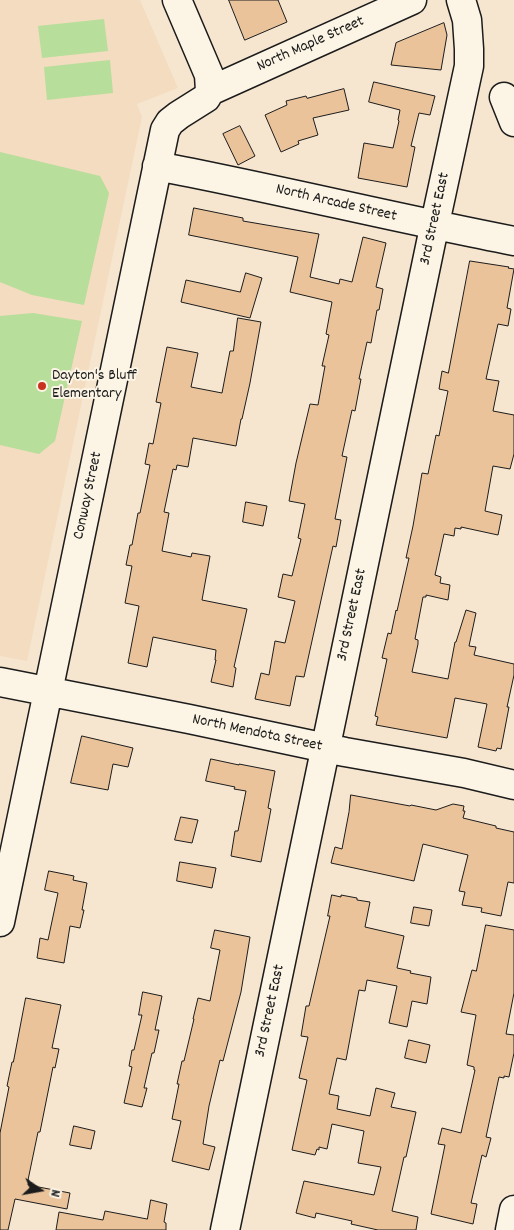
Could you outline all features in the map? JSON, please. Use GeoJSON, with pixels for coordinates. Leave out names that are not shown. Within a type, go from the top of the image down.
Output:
{"type":"FeatureCollection","features":[{"type":"Feature","properties":{"kind":"street"},"geometry":{"type":"LineString","coordinates":[[177,0],[209,75],[210,91]]}},
{"type":"Feature","properties":{"kind":"street","name":"North Maple Street"},"geometry":{"type":"LineString","coordinates":[[210,91],[412,0]]}},
{"type":"Feature","properties":{"kind":"street","name":"3rd Street East"},"geometry":{"type":"LineString","coordinates":[[225,1230],[468,66],[467,20],[461,0]]}},
{"type":"Feature","properties":{"kind":"street","name":"Conway Street"},"geometry":{"type":"LineString","coordinates":[[0,922],[165,130],[170,122],[206,98],[210,91]]}},
{"type":"Feature","properties":{"kind":"street","name":"North Arcade Street"},"geometry":{"type":"LineString","coordinates":[[157,166],[514,241]]}},
{"type":"Feature","properties":{"kind":"street","name":"North Mendota Street"},"geometry":{"type":"LineString","coordinates":[[0,682],[325,748],[464,773],[514,785]]}},
{"type":"Feature","properties":{"kind":"street"},"geometry":{"type":"LineString","coordinates":[[510,1230],[514,1210]]}},
{"type":"Feature","properties":{"kind":"shaded area","name":"Dayton's Bluff Elementary"},"geometry":{"type":"Polygon","coordinates":[[[0,0],[140,0],[178,88],[137,104],[142,117],[27,661],[0,656],[0,0]]]}},
{"type":"Feature","properties":{"kind":"green space"},"geometry":{"type":"Polygon","coordinates":[[[104,19],[108,51],[42,58],[38,26],[104,19]]]}},
{"type":"Feature","properties":{"kind":"green space"},"geometry":{"type":"Polygon","coordinates":[[[110,60],[113,93],[47,100],[44,67],[110,60]]]}},
{"type":"Feature","properties":{"kind":"green space"},"geometry":{"type":"Polygon","coordinates":[[[0,152],[100,176],[109,193],[84,305],[32,295],[0,282],[0,152]]]}},
{"type":"Feature","properties":{"kind":"green space"},"geometry":{"type":"Polygon","coordinates":[[[33,313],[82,321],[55,441],[39,454],[0,445],[0,316],[33,313]]]}},
{"type":"Feature","properties":{"kind":"building"},"geometry":{"type":"Polygon","coordinates":[[[229,0],[278,0],[287,22],[245,40],[229,0]]]}},
{"type":"Feature","properties":{"kind":"building"},"geometry":{"type":"Polygon","coordinates":[[[444,23],[447,35],[441,70],[391,65],[396,43],[444,23]]]}},
{"type":"Feature","properties":{"kind":"building"},"geometry":{"type":"Polygon","coordinates":[[[374,82],[435,96],[430,115],[419,113],[411,146],[415,147],[407,187],[358,178],[364,143],[393,148],[399,121],[400,110],[369,102],[374,82]]]}},
{"type":"Feature","properties":{"kind":"building"},"geometry":{"type":"Polygon","coordinates":[[[344,89],[349,110],[313,118],[318,135],[298,141],[299,144],[281,152],[265,115],[287,105],[286,101],[344,89]]]}},
{"type":"Feature","properties":{"kind":"building"},"geometry":{"type":"Polygon","coordinates":[[[240,126],[255,156],[238,165],[223,134],[240,126]]]}},
{"type":"Feature","properties":{"kind":"building"},"geometry":{"type":"Polygon","coordinates":[[[194,208],[243,218],[243,221],[319,234],[310,277],[339,284],[340,279],[352,282],[363,237],[386,243],[376,287],[383,289],[379,310],[377,310],[371,343],[367,342],[359,379],[361,379],[355,411],[352,410],[342,456],[347,457],[335,519],[341,520],[336,547],[333,546],[304,677],[296,676],[290,706],[255,699],[261,673],[269,675],[275,641],[285,643],[295,601],[278,597],[283,574],[292,576],[301,539],[298,538],[305,504],[289,501],[310,404],[318,405],[325,366],[322,366],[329,335],[326,334],[332,302],[290,292],[298,257],[189,235],[194,208]]]}},
{"type":"Feature","properties":{"kind":"building"},"geometry":{"type":"Polygon","coordinates":[[[470,261],[514,269],[507,308],[511,309],[508,326],[498,324],[486,379],[499,381],[493,411],[514,415],[514,454],[510,469],[493,466],[485,511],[502,515],[498,535],[461,527],[461,529],[455,528],[454,536],[444,534],[435,575],[441,577],[440,583],[450,585],[448,600],[426,595],[426,597],[423,597],[415,639],[418,640],[418,644],[412,672],[448,679],[455,642],[466,610],[476,613],[469,646],[476,647],[474,655],[514,664],[514,675],[501,749],[497,748],[496,751],[478,747],[487,704],[455,698],[447,738],[376,725],[378,717],[375,716],[387,659],[382,658],[388,633],[391,634],[409,558],[406,558],[422,473],[428,474],[436,435],[439,436],[448,391],[439,389],[442,371],[448,373],[470,261]]]}},
{"type":"Feature","properties":{"kind":"building"},"geometry":{"type":"Polygon","coordinates":[[[246,273],[262,278],[250,318],[181,302],[186,280],[240,292],[246,273]]]}},
{"type":"Feature","properties":{"kind":"building"},"geometry":{"type":"Polygon","coordinates":[[[238,318],[261,322],[236,446],[193,438],[188,467],[177,465],[176,470],[173,469],[164,512],[169,513],[162,551],[191,557],[192,553],[210,556],[202,600],[247,609],[234,667],[236,668],[233,687],[211,682],[216,660],[216,650],[153,637],[147,667],[128,663],[139,606],[125,603],[132,566],[126,565],[150,465],[145,464],[149,443],[153,444],[161,403],[156,402],[167,347],[198,353],[191,387],[222,393],[230,351],[233,351],[238,318]]]}},
{"type":"Feature","properties":{"kind":"building"},"geometry":{"type":"Polygon","coordinates":[[[246,502],[267,506],[263,526],[243,522],[246,502]]]}},
{"type":"Feature","properties":{"kind":"building"},"geometry":{"type":"Polygon","coordinates":[[[82,736],[133,748],[128,767],[113,764],[108,790],[71,783],[82,736]]]}},
{"type":"Feature","properties":{"kind":"building"},"geometry":{"type":"Polygon","coordinates":[[[211,759],[275,771],[268,808],[271,809],[261,862],[231,856],[235,831],[238,831],[246,791],[206,781],[211,759]]]}},
{"type":"Feature","properties":{"kind":"building"},"geometry":{"type":"Polygon","coordinates":[[[351,795],[436,810],[453,804],[464,806],[463,818],[514,832],[514,883],[508,882],[501,916],[481,912],[482,908],[462,905],[465,892],[459,891],[468,855],[423,844],[414,881],[331,863],[335,847],[342,849],[351,795]]]}},
{"type":"Feature","properties":{"kind":"building"},"geometry":{"type":"Polygon","coordinates":[[[181,817],[198,820],[192,843],[175,840],[181,817]]]}},
{"type":"Feature","properties":{"kind":"building"},"geometry":{"type":"Polygon","coordinates":[[[180,862],[216,868],[212,888],[177,881],[180,862]]]}},
{"type":"Feature","properties":{"kind":"building"},"geometry":{"type":"Polygon","coordinates":[[[49,871],[74,876],[73,880],[87,883],[80,928],[70,926],[64,963],[37,958],[40,938],[48,940],[58,893],[45,890],[49,871]]]}},
{"type":"Feature","properties":{"kind":"building"},"geometry":{"type":"Polygon","coordinates":[[[332,895],[341,897],[341,895],[370,902],[365,927],[404,936],[397,968],[411,971],[410,973],[431,977],[427,1004],[412,1001],[407,1027],[389,1023],[397,986],[367,980],[365,991],[359,990],[346,1060],[337,1058],[329,1094],[339,1096],[337,1109],[370,1116],[376,1088],[395,1093],[391,1107],[416,1112],[392,1211],[418,1217],[416,1230],[378,1230],[351,1224],[352,1221],[316,1213],[315,1218],[296,1213],[304,1181],[374,1195],[381,1167],[358,1163],[364,1131],[332,1124],[327,1149],[319,1147],[315,1155],[292,1150],[307,1080],[299,1078],[308,1037],[301,1036],[306,1006],[309,1006],[330,916],[328,916],[332,895]]]}},
{"type":"Feature","properties":{"kind":"building"},"geometry":{"type":"Polygon","coordinates":[[[414,907],[432,910],[429,926],[411,923],[414,907]]]}},
{"type":"Feature","properties":{"kind":"building"},"geometry":{"type":"Polygon","coordinates":[[[486,925],[514,930],[514,993],[506,1034],[514,1035],[514,1053],[509,1077],[499,1077],[486,1137],[491,1138],[486,1157],[482,1155],[471,1203],[477,1204],[473,1224],[431,1214],[445,1145],[438,1144],[442,1128],[461,1133],[475,1070],[474,1067],[467,1065],[476,1015],[461,1012],[472,970],[476,971],[486,925]]]}},
{"type":"Feature","properties":{"kind":"building"},"geometry":{"type":"Polygon","coordinates":[[[215,930],[250,937],[241,992],[223,1061],[220,1060],[209,1106],[203,1144],[215,1147],[209,1170],[172,1161],[181,1121],[172,1119],[179,1084],[177,1084],[198,998],[210,1001],[220,950],[211,948],[215,930]]]}},
{"type":"Feature","properties":{"kind":"building"},"geometry":{"type":"Polygon","coordinates":[[[143,992],[162,996],[155,1030],[159,1030],[144,1088],[147,1088],[142,1107],[124,1103],[132,1067],[129,1066],[132,1050],[134,1050],[142,1015],[139,1015],[143,992]]]}},
{"type":"Feature","properties":{"kind":"building"},"geometry":{"type":"Polygon","coordinates":[[[26,998],[61,1005],[52,1048],[59,1049],[55,1068],[53,1067],[40,1132],[38,1132],[28,1185],[70,1193],[67,1209],[15,1199],[8,1230],[0,1230],[0,1133],[9,1087],[7,1086],[26,998]]]}},
{"type":"Feature","properties":{"kind":"building"},"geometry":{"type":"Polygon","coordinates":[[[409,1040],[430,1045],[426,1063],[405,1058],[409,1040]]]}},
{"type":"Feature","properties":{"kind":"building"},"geometry":{"type":"Polygon","coordinates":[[[74,1126],[95,1131],[91,1149],[70,1145],[74,1126]]]}},
{"type":"Feature","properties":{"kind":"building"},"geometry":{"type":"Polygon","coordinates":[[[151,1200],[167,1204],[164,1222],[166,1223],[166,1230],[56,1230],[59,1212],[103,1220],[105,1211],[147,1219],[151,1200]]]}},
{"type":"Feature","properties":{"kind":"place","name":"Dayton's Bluff Elementary"},"geometry":{"type":"Point","coordinates":[42,386]}}]}
